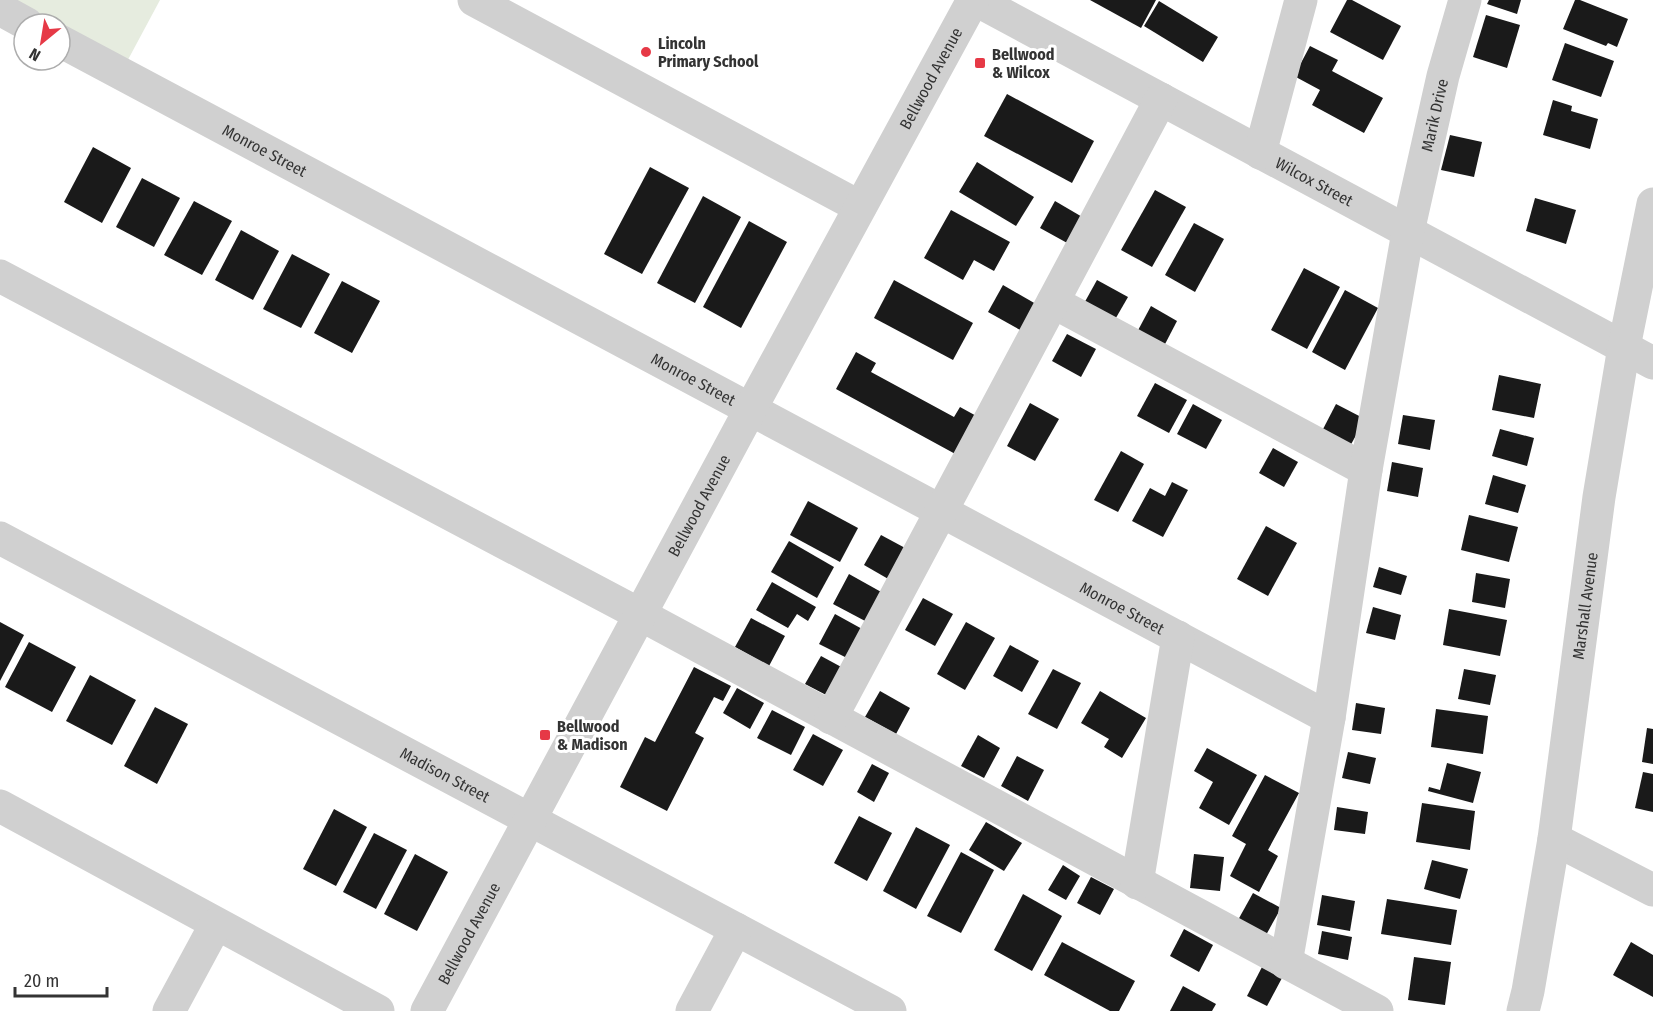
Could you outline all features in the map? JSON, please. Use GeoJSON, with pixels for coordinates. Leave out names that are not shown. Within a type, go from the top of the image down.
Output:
{"type":"FeatureCollection","features":[{"type":"Feature","properties":{"kind":"street"},"geometry":{"type":"LineString","coordinates":[[474,0],[523,11],[860,207]]}},
{"type":"Feature","properties":{"kind":"street","name":"Wilcox Street"},"geometry":{"type":"LineString","coordinates":[[974,0],[1653,363]]}},
{"type":"Feature","properties":{"kind":"street","name":"Bellwood Avenue"},"geometry":{"type":"LineString","coordinates":[[427,1011],[750,410],[974,0]]}},
{"type":"Feature","properties":{"kind":"street"},"geometry":{"type":"LineString","coordinates":[[1260,153],[1301,0]]}},
{"type":"Feature","properties":{"kind":"street","name":"Marik Drive"},"geometry":{"type":"LineString","coordinates":[[1286,963],[1329,717],[1366,470],[1408,232],[1443,76],[1465,0]]}},
{"type":"Feature","properties":{"kind":"street","name":"Monroe Street"},"geometry":{"type":"LineString","coordinates":[[72,48],[1329,717]]}},
{"type":"Feature","properties":{"kind":"street"},"geometry":{"type":"LineString","coordinates":[[831,718],[1161,99]]}},
{"type":"Feature","properties":{"kind":"street","name":"Marshall Avenue"},"geometry":{"type":"LineString","coordinates":[[1523,1011],[1554,839],[1599,497],[1624,347],[1653,204]]}},
{"type":"Feature","properties":{"kind":"street"},"geometry":{"type":"LineString","coordinates":[[0,276],[641,615],[1377,1011]]}},
{"type":"Feature","properties":{"kind":"street"},"geometry":{"type":"LineString","coordinates":[[1053,302],[1366,470]]}},
{"type":"Feature","properties":{"kind":"street","name":"Madison Street"},"geometry":{"type":"LineString","coordinates":[[0,538],[891,1011]]}},
{"type":"Feature","properties":{"kind":"street"},"geometry":{"type":"LineString","coordinates":[[1137,883],[1178,637]]}},
{"type":"Feature","properties":{"kind":"street"},"geometry":{"type":"LineString","coordinates":[[0,806],[378,1011]]}},
{"type":"Feature","properties":{"kind":"street"},"geometry":{"type":"LineString","coordinates":[[1554,839],[1653,891]]}},
{"type":"Feature","properties":{"kind":"street"},"geometry":{"type":"LineString","coordinates":[[169,1011],[216,924]]}},
{"type":"Feature","properties":{"kind":"street"},"geometry":{"type":"LineString","coordinates":[[692,1011],[736,929]]}},
{"type":"Feature","properties":{"kind":"shaded area"},"geometry":{"type":"Polygon","coordinates":[[[0,0],[160,0],[123,69],[72,42],[72,12],[19,12],[0,0]]]}},
{"type":"Feature","properties":{"kind":"building"},"geometry":{"type":"Polygon","coordinates":[[[1090,0],[1156,0],[1141,28],[1090,0]]]}},
{"type":"Feature","properties":{"kind":"building"},"geometry":{"type":"Polygon","coordinates":[[[1347,0],[1352,0],[1401,26],[1383,60],[1330,32],[1347,0]]]}},
{"type":"Feature","properties":{"kind":"building"},"geometry":{"type":"Polygon","coordinates":[[[1489,0],[1521,0],[1517,14],[1487,4],[1489,0]]]}},
{"type":"Feature","properties":{"kind":"building"},"geometry":{"type":"Polygon","coordinates":[[[1575,0],[1628,19],[1617,47],[1608,43],[1606,46],[1563,29],[1575,0]]]}},
{"type":"Feature","properties":{"kind":"building"},"geometry":{"type":"Polygon","coordinates":[[[1159,1],[1218,37],[1203,62],[1144,26],[1159,1]]]}},
{"type":"Feature","properties":{"kind":"building"},"geometry":{"type":"Polygon","coordinates":[[[1486,15],[1520,25],[1507,68],[1473,57],[1486,15]]]}},
{"type":"Feature","properties":{"kind":"building"},"geometry":{"type":"Polygon","coordinates":[[[1565,43],[1614,61],[1601,97],[1552,80],[1565,43]]]}},
{"type":"Feature","properties":{"kind":"building"},"geometry":{"type":"Polygon","coordinates":[[[1310,46],[1338,60],[1332,71],[1383,98],[1364,133],[1312,105],[1320,90],[1294,76],[1310,46]]]}},
{"type":"Feature","properties":{"kind":"building"},"geometry":{"type":"Polygon","coordinates":[[[1007,94],[1094,141],[1072,183],[984,136],[1007,94]]]}},
{"type":"Feature","properties":{"kind":"building"},"geometry":{"type":"Polygon","coordinates":[[[1553,100],[1572,106],[1571,111],[1598,119],[1590,149],[1543,135],[1553,100]]]}},
{"type":"Feature","properties":{"kind":"building"},"geometry":{"type":"Polygon","coordinates":[[[1450,135],[1482,142],[1474,177],[1441,170],[1450,135]]]}},
{"type":"Feature","properties":{"kind":"building"},"geometry":{"type":"Polygon","coordinates":[[[93,147],[131,168],[102,223],[64,202],[93,147]]]}},
{"type":"Feature","properties":{"kind":"building"},"geometry":{"type":"Polygon","coordinates":[[[977,162],[1034,197],[1016,226],[959,192],[977,162]]]}},
{"type":"Feature","properties":{"kind":"building"},"geometry":{"type":"Polygon","coordinates":[[[650,167],[689,188],[642,274],[604,254],[650,167]]]}},
{"type":"Feature","properties":{"kind":"building"},"geometry":{"type":"Polygon","coordinates":[[[142,178],[180,198],[154,247],[116,227],[142,178]]]}},
{"type":"Feature","properties":{"kind":"building"},"geometry":{"type":"Polygon","coordinates":[[[1155,190],[1186,207],[1152,267],[1121,250],[1155,190]]]}},
{"type":"Feature","properties":{"kind":"building"},"geometry":{"type":"Polygon","coordinates":[[[703,196],[741,217],[695,303],[657,283],[703,196]]]}},
{"type":"Feature","properties":{"kind":"building"},"geometry":{"type":"Polygon","coordinates":[[[1535,198],[1576,210],[1566,244],[1526,231],[1535,198]]]}},
{"type":"Feature","properties":{"kind":"building"},"geometry":{"type":"Polygon","coordinates":[[[194,201],[232,221],[202,275],[164,255],[194,201]]]}},
{"type":"Feature","properties":{"kind":"building"},"geometry":{"type":"Polygon","coordinates":[[[1055,201],[1084,218],[1069,244],[1040,228],[1055,201]]]}},
{"type":"Feature","properties":{"kind":"building"},"geometry":{"type":"Polygon","coordinates":[[[951,210],[1010,242],[994,271],[974,260],[963,280],[924,258],[951,210]]]}},
{"type":"Feature","properties":{"kind":"building"},"geometry":{"type":"Polygon","coordinates":[[[749,221],[787,242],[741,328],[703,307],[749,221]]]}},
{"type":"Feature","properties":{"kind":"building"},"geometry":{"type":"Polygon","coordinates":[[[1194,223],[1224,239],[1195,292],[1165,275],[1194,223]]]}},
{"type":"Feature","properties":{"kind":"building"},"geometry":{"type":"Polygon","coordinates":[[[241,230],[279,251],[253,300],[215,280],[241,230]]]}},
{"type":"Feature","properties":{"kind":"building"},"geometry":{"type":"Polygon","coordinates":[[[292,254],[330,274],[301,328],[263,309],[292,254]]]}},
{"type":"Feature","properties":{"kind":"building"},"geometry":{"type":"Polygon","coordinates":[[[1304,268],[1340,287],[1307,349],[1271,330],[1304,268]]]}},
{"type":"Feature","properties":{"kind":"building"},"geometry":{"type":"Polygon","coordinates":[[[894,280],[973,323],[953,360],[874,318],[894,280]]]}},
{"type":"Feature","properties":{"kind":"building"},"geometry":{"type":"Polygon","coordinates":[[[1097,280],[1128,297],[1113,323],[1082,307],[1097,280]]]}},
{"type":"Feature","properties":{"kind":"building"},"geometry":{"type":"Polygon","coordinates":[[[342,281],[380,301],[352,353],[314,333],[342,281]]]}},
{"type":"Feature","properties":{"kind":"building"},"geometry":{"type":"Polygon","coordinates":[[[1003,285],[1036,304],[1022,331],[988,312],[1003,285]]]}},
{"type":"Feature","properties":{"kind":"building"},"geometry":{"type":"Polygon","coordinates":[[[1345,290],[1378,308],[1345,370],[1312,352],[1345,290]]]}},
{"type":"Feature","properties":{"kind":"building"},"geometry":{"type":"Polygon","coordinates":[[[1151,306],[1177,321],[1163,348],[1136,334],[1151,306]]]}},
{"type":"Feature","properties":{"kind":"building"},"geometry":{"type":"Polygon","coordinates":[[[1067,334],[1096,349],[1081,377],[1052,361],[1067,334]]]}},
{"type":"Feature","properties":{"kind":"building"},"geometry":{"type":"Polygon","coordinates":[[[856,352],[876,363],[871,372],[954,417],[960,407],[980,418],[959,456],[836,389],[856,352]]]}},
{"type":"Feature","properties":{"kind":"building"},"geometry":{"type":"Polygon","coordinates":[[[1499,375],[1541,384],[1534,418],[1492,410],[1499,375]]]}},
{"type":"Feature","properties":{"kind":"building"},"geometry":{"type":"Polygon","coordinates":[[[1155,383],[1187,400],[1169,433],[1137,416],[1155,383]]]}},
{"type":"Feature","properties":{"kind":"building"},"geometry":{"type":"Polygon","coordinates":[[[1030,403],[1059,419],[1035,461],[1007,446],[1030,403]]]}},
{"type":"Feature","properties":{"kind":"building"},"geometry":{"type":"Polygon","coordinates":[[[1193,404],[1222,420],[1206,449],[1177,434],[1193,404]]]}},
{"type":"Feature","properties":{"kind":"building"},"geometry":{"type":"Polygon","coordinates":[[[1336,404],[1365,419],[1349,448],[1321,433],[1336,404]]]}},
{"type":"Feature","properties":{"kind":"building"},"geometry":{"type":"Polygon","coordinates":[[[1403,415],[1435,420],[1430,450],[1398,444],[1403,415]]]}},
{"type":"Feature","properties":{"kind":"building"},"geometry":{"type":"Polygon","coordinates":[[[1500,429],[1534,438],[1527,466],[1492,456],[1500,429]]]}},
{"type":"Feature","properties":{"kind":"building"},"geometry":{"type":"Polygon","coordinates":[[[1273,448],[1298,462],[1284,487],[1259,473],[1273,448]]]}},
{"type":"Feature","properties":{"kind":"building"},"geometry":{"type":"Polygon","coordinates":[[[1121,451],[1144,464],[1118,512],[1094,500],[1121,451]]]}},
{"type":"Feature","properties":{"kind":"building"},"geometry":{"type":"Polygon","coordinates":[[[1392,462],[1423,468],[1418,497],[1387,491],[1392,462]]]}},
{"type":"Feature","properties":{"kind":"building"},"geometry":{"type":"Polygon","coordinates":[[[1493,475],[1526,485],[1518,513],[1485,504],[1493,475]]]}},
{"type":"Feature","properties":{"kind":"building"},"geometry":{"type":"Polygon","coordinates":[[[1172,482],[1188,490],[1163,537],[1132,521],[1150,488],[1165,496],[1172,482]]]}},
{"type":"Feature","properties":{"kind":"building"},"geometry":{"type":"Polygon","coordinates":[[[808,501],[858,528],[840,562],[790,535],[808,501]]]}},
{"type":"Feature","properties":{"kind":"building"},"geometry":{"type":"Polygon","coordinates":[[[1469,515],[1518,527],[1509,562],[1461,550],[1469,515]]]}},
{"type":"Feature","properties":{"kind":"building"},"geometry":{"type":"Polygon","coordinates":[[[1266,526],[1297,543],[1268,596],[1237,579],[1266,526]]]}},
{"type":"Feature","properties":{"kind":"building"},"geometry":{"type":"Polygon","coordinates":[[[881,535],[907,549],[890,580],[864,565],[881,535]]]}},
{"type":"Feature","properties":{"kind":"building"},"geometry":{"type":"Polygon","coordinates":[[[789,541],[834,567],[817,598],[771,572],[789,541]]]}},
{"type":"Feature","properties":{"kind":"building"},"geometry":{"type":"Polygon","coordinates":[[[1379,567],[1407,576],[1401,595],[1373,587],[1379,567]]]}},
{"type":"Feature","properties":{"kind":"building"},"geometry":{"type":"Polygon","coordinates":[[[1476,573],[1510,579],[1505,608],[1472,602],[1476,573]]]}},
{"type":"Feature","properties":{"kind":"building"},"geometry":{"type":"Polygon","coordinates":[[[849,574],[883,593],[867,622],[833,604],[849,574]]]}},
{"type":"Feature","properties":{"kind":"building"},"geometry":{"type":"Polygon","coordinates":[[[772,582],[816,607],[808,621],[797,614],[788,628],[756,610],[772,582]]]}},
{"type":"Feature","properties":{"kind":"building"},"geometry":{"type":"Polygon","coordinates":[[[923,598],[953,614],[935,646],[905,630],[923,598]]]}},
{"type":"Feature","properties":{"kind":"building"},"geometry":{"type":"Polygon","coordinates":[[[1373,607],[1401,615],[1395,640],[1366,633],[1373,607]]]}},
{"type":"Feature","properties":{"kind":"building"},"geometry":{"type":"Polygon","coordinates":[[[1449,609],[1507,620],[1500,656],[1443,645],[1449,609]]]}},
{"type":"Feature","properties":{"kind":"building"},"geometry":{"type":"Polygon","coordinates":[[[835,614],[864,630],[849,659],[819,644],[835,614]]]}},
{"type":"Feature","properties":{"kind":"building"},"geometry":{"type":"Polygon","coordinates":[[[751,618],[785,636],[769,666],[735,647],[751,618]]]}},
{"type":"Feature","properties":{"kind":"building"},"geometry":{"type":"Polygon","coordinates":[[[0,622],[24,635],[0,681],[0,622]]]}},
{"type":"Feature","properties":{"kind":"building"},"geometry":{"type":"Polygon","coordinates":[[[966,622],[995,638],[965,690],[937,674],[966,622]]]}},
{"type":"Feature","properties":{"kind":"building"},"geometry":{"type":"Polygon","coordinates":[[[29,642],[76,667],[52,712],[5,687],[29,642]]]}},
{"type":"Feature","properties":{"kind":"building"},"geometry":{"type":"Polygon","coordinates":[[[1010,645],[1039,661],[1022,692],[993,676],[1010,645]]]}},
{"type":"Feature","properties":{"kind":"building"},"geometry":{"type":"Polygon","coordinates":[[[821,656],[845,669],[830,697],[805,684],[821,656]]]}},
{"type":"Feature","properties":{"kind":"building"},"geometry":{"type":"Polygon","coordinates":[[[694,667],[731,686],[723,701],[714,697],[695,733],[704,738],[667,811],[620,787],[645,737],[655,742],[694,667]]]}},
{"type":"Feature","properties":{"kind":"building"},"geometry":{"type":"Polygon","coordinates":[[[1053,669],[1081,683],[1057,729],[1028,714],[1053,669]]]}},
{"type":"Feature","properties":{"kind":"building"},"geometry":{"type":"Polygon","coordinates":[[[1464,669],[1496,675],[1490,705],[1458,699],[1464,669]]]}},
{"type":"Feature","properties":{"kind":"building"},"geometry":{"type":"Polygon","coordinates":[[[90,675],[136,700],[112,745],[66,721],[90,675]]]}},
{"type":"Feature","properties":{"kind":"building"},"geometry":{"type":"Polygon","coordinates":[[[737,688],[764,703],[750,729],[723,713],[737,688]]]}},
{"type":"Feature","properties":{"kind":"building"},"geometry":{"type":"Polygon","coordinates":[[[880,691],[910,708],[896,734],[865,717],[880,691]]]}},
{"type":"Feature","properties":{"kind":"building"},"geometry":{"type":"Polygon","coordinates":[[[1100,691],[1146,718],[1122,758],[1104,747],[1109,739],[1081,723],[1100,691]]]}},
{"type":"Feature","properties":{"kind":"building"},"geometry":{"type":"Polygon","coordinates":[[[1356,703],[1385,708],[1381,734],[1352,730],[1356,703]]]}},
{"type":"Feature","properties":{"kind":"building"},"geometry":{"type":"Polygon","coordinates":[[[155,707],[188,724],[157,784],[124,766],[155,707]]]}},
{"type":"Feature","properties":{"kind":"building"},"geometry":{"type":"Polygon","coordinates":[[[1436,709],[1488,716],[1483,754],[1431,747],[1436,709]]]}},
{"type":"Feature","properties":{"kind":"building"},"geometry":{"type":"Polygon","coordinates":[[[772,710],[805,727],[791,755],[757,738],[772,710]]]}},
{"type":"Feature","properties":{"kind":"building"},"geometry":{"type":"Polygon","coordinates":[[[1647,728],[1653,729],[1653,764],[1642,762],[1647,728]]]}},
{"type":"Feature","properties":{"kind":"building"},"geometry":{"type":"Polygon","coordinates":[[[813,734],[843,750],[823,786],[793,770],[813,734]]]}},
{"type":"Feature","properties":{"kind":"building"},"geometry":{"type":"Polygon","coordinates":[[[978,735],[1000,748],[984,778],[961,766],[978,735]]]}},
{"type":"Feature","properties":{"kind":"building"},"geometry":{"type":"Polygon","coordinates":[[[1207,748],[1257,775],[1229,825],[1199,808],[1213,782],[1194,771],[1207,748]]]}},
{"type":"Feature","properties":{"kind":"building"},"geometry":{"type":"Polygon","coordinates":[[[1348,752],[1376,758],[1370,784],[1342,778],[1348,752]]]}},
{"type":"Feature","properties":{"kind":"building"},"geometry":{"type":"Polygon","coordinates":[[[1017,756],[1044,770],[1028,801],[1001,786],[1017,756]]]}},
{"type":"Feature","properties":{"kind":"building"},"geometry":{"type":"Polygon","coordinates":[[[1447,763],[1481,772],[1473,803],[1428,791],[1429,787],[1440,790],[1447,763]]]}},
{"type":"Feature","properties":{"kind":"building"},"geometry":{"type":"Polygon","coordinates":[[[872,764],[889,773],[874,802],[857,792],[872,764]]]}},
{"type":"Feature","properties":{"kind":"building"},"geometry":{"type":"Polygon","coordinates":[[[1643,772],[1653,774],[1653,812],[1635,808],[1643,772]]]}},
{"type":"Feature","properties":{"kind":"building"},"geometry":{"type":"Polygon","coordinates":[[[1265,775],[1299,793],[1268,850],[1278,856],[1259,892],[1230,876],[1246,844],[1232,836],[1265,775]]]}},
{"type":"Feature","properties":{"kind":"building"},"geometry":{"type":"Polygon","coordinates":[[[1422,803],[1475,811],[1470,850],[1416,842],[1422,803]]]}},
{"type":"Feature","properties":{"kind":"building"},"geometry":{"type":"Polygon","coordinates":[[[1337,807],[1368,812],[1365,834],[1334,830],[1337,807]]]}},
{"type":"Feature","properties":{"kind":"building"},"geometry":{"type":"Polygon","coordinates":[[[334,809],[367,827],[336,886],[303,869],[334,809]]]}},
{"type":"Feature","properties":{"kind":"building"},"geometry":{"type":"Polygon","coordinates":[[[859,816],[892,833],[867,881],[834,863],[859,816]]]}},
{"type":"Feature","properties":{"kind":"building"},"geometry":{"type":"Polygon","coordinates":[[[986,822],[1022,843],[1004,871],[969,850],[986,822]]]}},
{"type":"Feature","properties":{"kind":"building"},"geometry":{"type":"Polygon","coordinates":[[[916,827],[950,845],[916,909],[883,891],[916,827]]]}},
{"type":"Feature","properties":{"kind":"building"},"geometry":{"type":"Polygon","coordinates":[[[374,833],[407,850],[376,909],[343,892],[374,833]]]}},
{"type":"Feature","properties":{"kind":"building"},"geometry":{"type":"Polygon","coordinates":[[[961,852],[994,870],[961,933],[927,916],[961,852]]]}},
{"type":"Feature","properties":{"kind":"building"},"geometry":{"type":"Polygon","coordinates":[[[415,854],[448,872],[417,931],[384,914],[415,854]]]}},
{"type":"Feature","properties":{"kind":"building"},"geometry":{"type":"Polygon","coordinates":[[[1194,854],[1224,857],[1220,891],[1190,888],[1194,854]]]}},
{"type":"Feature","properties":{"kind":"building"},"geometry":{"type":"Polygon","coordinates":[[[1432,860],[1468,869],[1460,899],[1424,889],[1432,860]]]}},
{"type":"Feature","properties":{"kind":"building"},"geometry":{"type":"Polygon","coordinates":[[[1063,865],[1080,876],[1066,900],[1048,890],[1063,865]]]}},
{"type":"Feature","properties":{"kind":"building"},"geometry":{"type":"Polygon","coordinates":[[[1091,877],[1114,889],[1100,915],[1077,903],[1091,877]]]}},
{"type":"Feature","properties":{"kind":"building"},"geometry":{"type":"Polygon","coordinates":[[[1253,893],[1281,908],[1266,935],[1238,920],[1253,893]]]}},
{"type":"Feature","properties":{"kind":"building"},"geometry":{"type":"Polygon","coordinates":[[[1023,894],[1062,916],[1032,971],[994,950],[1023,894]]]}},
{"type":"Feature","properties":{"kind":"building"},"geometry":{"type":"Polygon","coordinates":[[[1322,895],[1355,901],[1350,931],[1317,925],[1322,895]]]}},
{"type":"Feature","properties":{"kind":"building"},"geometry":{"type":"Polygon","coordinates":[[[1387,899],[1457,910],[1451,945],[1381,934],[1387,899]]]}},
{"type":"Feature","properties":{"kind":"building"},"geometry":{"type":"Polygon","coordinates":[[[1184,929],[1213,945],[1199,972],[1170,956],[1184,929]]]}},
{"type":"Feature","properties":{"kind":"building"},"geometry":{"type":"Polygon","coordinates":[[[1322,931],[1352,937],[1348,960],[1318,954],[1322,931]]]}},
{"type":"Feature","properties":{"kind":"building"},"geometry":{"type":"Polygon","coordinates":[[[1062,942],[1135,981],[1119,1011],[1110,1011],[1044,975],[1062,942]]]}},
{"type":"Feature","properties":{"kind":"building"},"geometry":{"type":"Polygon","coordinates":[[[1631,942],[1653,955],[1653,997],[1613,975],[1631,942]]]}},
{"type":"Feature","properties":{"kind":"building"},"geometry":{"type":"Polygon","coordinates":[[[1414,957],[1451,962],[1445,1005],[1408,1000],[1414,957]]]}},
{"type":"Feature","properties":{"kind":"building"},"geometry":{"type":"Polygon","coordinates":[[[1262,967],[1282,978],[1267,1006],[1247,996],[1262,967]]]}},
{"type":"Feature","properties":{"kind":"building"},"geometry":{"type":"Polygon","coordinates":[[[1183,986],[1216,1004],[1212,1011],[1170,1011],[1183,986]]]}},
{"type":"Feature","properties":{"kind":"place","name":"Lincoln Primary School"},"geometry":{"type":"Point","coordinates":[646,52]}},
{"type":"Feature","properties":{"kind":"place","name":"Bellwood & Wilcox"},"geometry":{"type":"Point","coordinates":[980,63]}},
{"type":"Feature","properties":{"kind":"place","name":"Bellwood & Madison"},"geometry":{"type":"Point","coordinates":[545,735]}}]}
